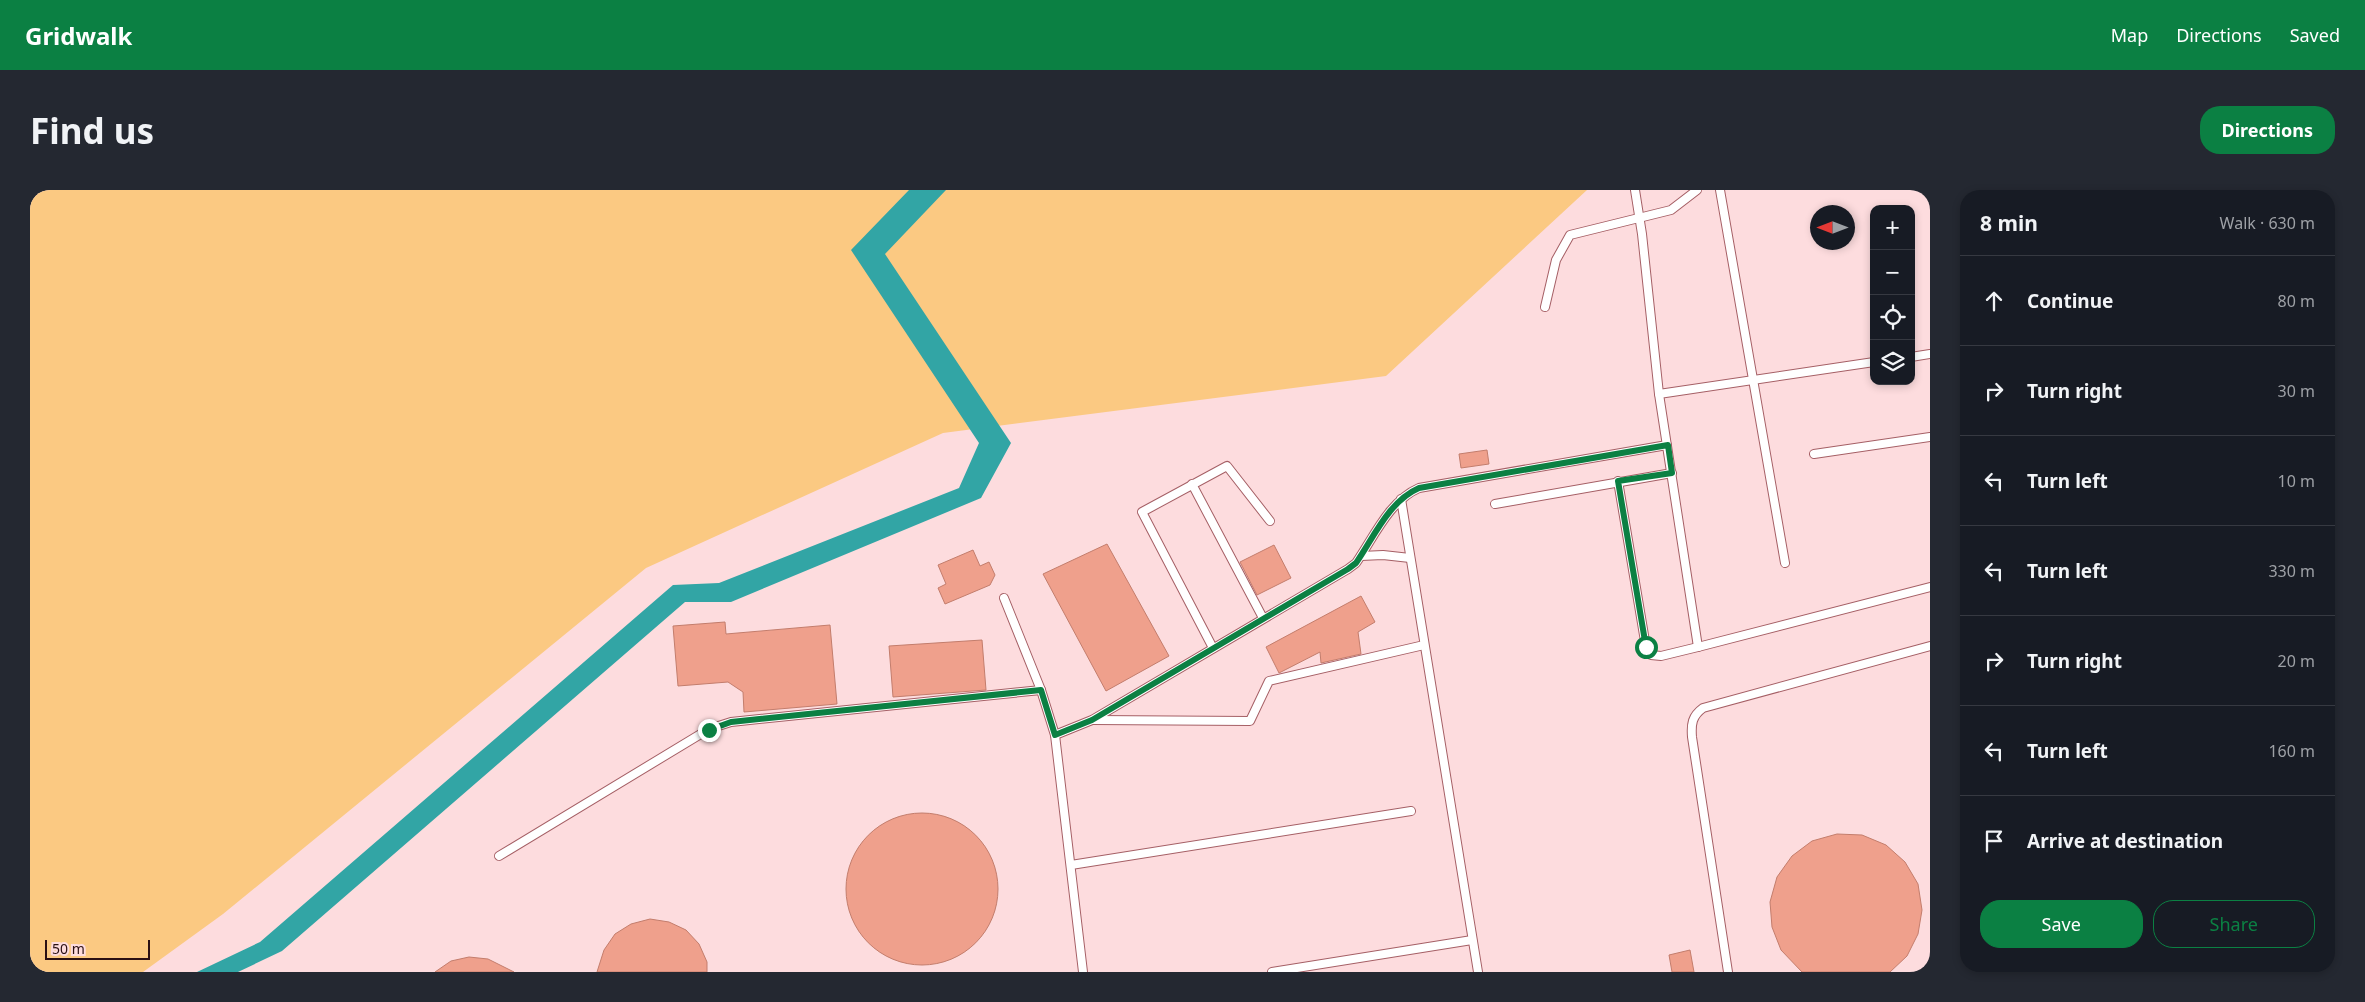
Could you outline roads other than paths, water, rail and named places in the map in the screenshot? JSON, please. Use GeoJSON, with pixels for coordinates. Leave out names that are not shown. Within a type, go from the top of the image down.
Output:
{"type":"FeatureCollection","features":[{"type":"Feature","properties":{"kind":"lane"},"geometry":{"type":"LineString","coordinates":[[1635,190],[1659,394],[1698,647]]}},
{"type":"Feature","properties":{"kind":"lane"},"geometry":{"type":"LineString","coordinates":[[1545,307],[1556,260],[1570,235],[1671,210],[1696,190]]}},
{"type":"Feature","properties":{"kind":"lane"},"geometry":{"type":"LineString","coordinates":[[1720,190],[1784,563]]}},
{"type":"Feature","properties":{"kind":"lane"},"geometry":{"type":"LineString","coordinates":[[1915,356],[1930,354]]}},
{"type":"Feature","properties":{"kind":"lane"},"geometry":{"type":"LineString","coordinates":[[1659,394],[1870,363]]}},
{"type":"Feature","properties":{"kind":"lane"},"geometry":{"type":"LineString","coordinates":[[1814,454],[1930,437]]}},
{"type":"Feature","properties":{"kind":"lane"},"geometry":{"type":"LineString","coordinates":[[1055,735],[1092,720],[1348,569],[1361,556],[1401,499],[1419,488],[1668,445]]}},
{"type":"Feature","properties":{"kind":"lane"},"geometry":{"type":"LineString","coordinates":[[1213,648],[1142,512],[1228,466],[1270,521]]}},
{"type":"Feature","properties":{"kind":"lane"},"geometry":{"type":"LineString","coordinates":[[1496,504],[1672,473]]}},
{"type":"Feature","properties":{"kind":"lane"},"geometry":{"type":"LineString","coordinates":[[1618,481],[1646,647],[1650,655],[1661,656],[1930,587]]}},
{"type":"Feature","properties":{"kind":"lane"},"geometry":{"type":"LineString","coordinates":[[1192,484],[1263,618]]}},
{"type":"Feature","properties":{"kind":"lane"},"geometry":{"type":"LineString","coordinates":[[1401,499],[1478,972]]}},
{"type":"Feature","properties":{"kind":"lane"},"geometry":{"type":"LineString","coordinates":[[1361,556],[1383,555],[1410,558]]}},
{"type":"Feature","properties":{"kind":"lane"},"geometry":{"type":"LineString","coordinates":[[1004,598],[1041,690],[1055,735],[1083,972]]}},
{"type":"Feature","properties":{"kind":"lane"},"geometry":{"type":"LineString","coordinates":[[1092,720],[1250,721],[1269,681],[1424,646]]}},
{"type":"Feature","properties":{"kind":"lane"},"geometry":{"type":"LineString","coordinates":[[1728,972],[1692,737],[1691,725],[1696,713],[1703,708],[1930,646]]}},
{"type":"Feature","properties":{"kind":"lane"},"geometry":{"type":"LineString","coordinates":[[499,856],[709,730],[731,722],[1041,690]]}},
{"type":"Feature","properties":{"kind":"lane"},"geometry":{"type":"LineString","coordinates":[[1070,865],[1411,811]]}},
{"type":"Feature","properties":{"kind":"lane"},"geometry":{"type":"LineString","coordinates":[[1272,972],[1472,940]]}},
{"type":"Feature","properties":{"kind":"water"},"geometry":{"type":"Polygon","coordinates":[[[909,190],[946,190],[885,254],[1011,443],[981,498],[731,602],[685,602],[282,951],[238,972],[197,972],[260,942],[673,585],[719,583],[959,488],[979,443],[851,250],[909,190]]]}}]}
